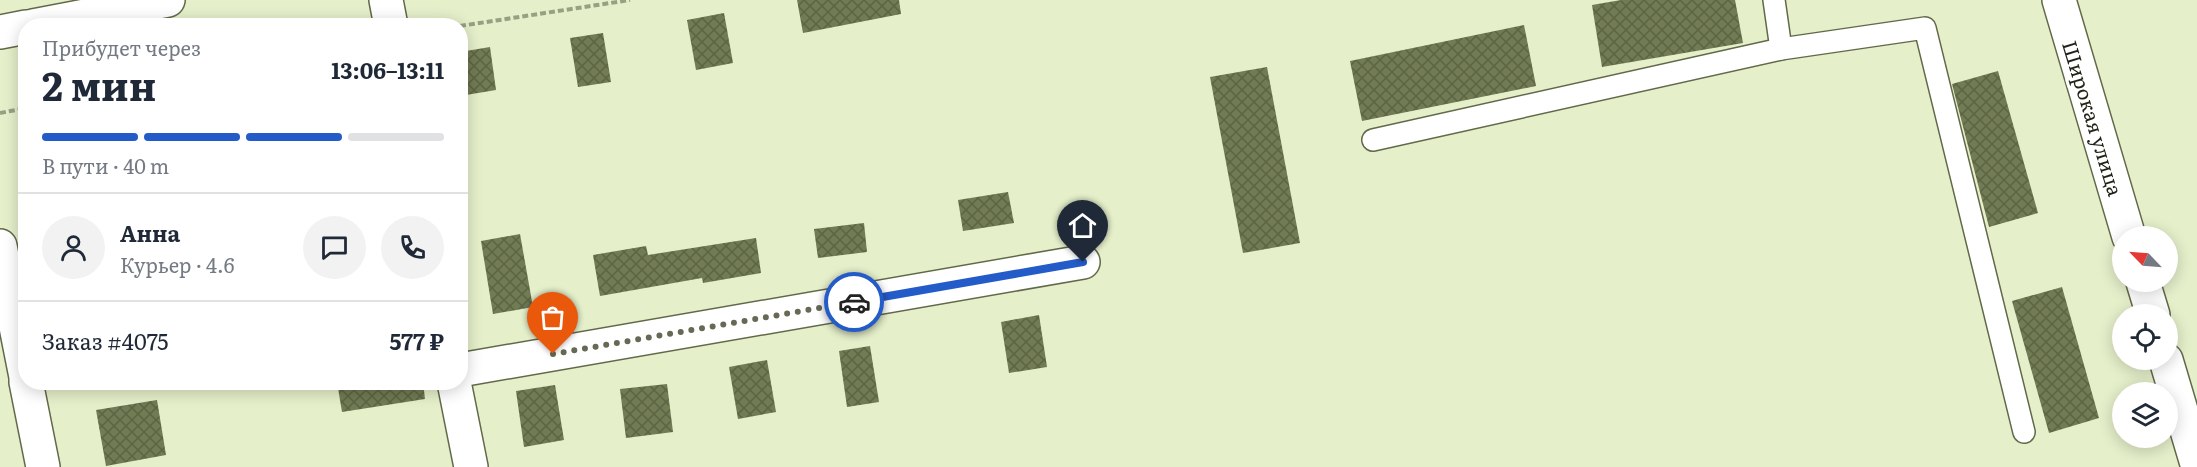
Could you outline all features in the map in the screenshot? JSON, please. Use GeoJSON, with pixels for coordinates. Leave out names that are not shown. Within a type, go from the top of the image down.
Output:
{"type":"FeatureCollection","features":[{"type":"Feature","properties":{"kind":"street"},"geometry":{"type":"LineString","coordinates":[[75,18],[168,0]]}},
{"type":"Feature","properties":{"kind":"street"},"geometry":{"type":"LineString","coordinates":[[386,0],[389,18]]}},
{"type":"Feature","properties":{"kind":"street","name":"Широкая улица"},"geometry":{"type":"LineString","coordinates":[[2059,0],[2126,226]]}},
{"type":"Feature","properties":{"kind":"street"},"geometry":{"type":"LineString","coordinates":[[0,32],[18,29]]}},
{"type":"Feature","properties":{"kind":"street"},"geometry":{"type":"LineString","coordinates":[[0,246],[18,337]]}},
{"type":"Feature","properties":{"kind":"street"},"geometry":{"type":"LineString","coordinates":[[468,369],[1083,262]]}},
{"type":"Feature","properties":{"kind":"street"},"geometry":{"type":"LineString","coordinates":[[2169,370],[2197,464]]}},
{"type":"Feature","properties":{"kind":"street"},"geometry":{"type":"LineString","coordinates":[[29,390],[43,467]]}},
{"type":"Feature","properties":{"kind":"street"},"geometry":{"type":"LineString","coordinates":[[456,390],[471,467]]}},
{"type":"Feature","properties":{"kind":"lane"},"geometry":{"type":"LineString","coordinates":[[1774,0],[1781,49]]}},
{"type":"Feature","properties":{"kind":"lane"},"geometry":{"type":"LineString","coordinates":[[1373,140],[1781,49],[1924,28],[2024,432]]}},
{"type":"Feature","properties":{"kind":"path"},"geometry":{"type":"LineString","coordinates":[[468,25],[630,0]]}},
{"type":"Feature","properties":{"kind":"path"},"geometry":{"type":"LineString","coordinates":[[0,113],[18,110]]}},
{"type":"Feature","properties":{"kind":"building"},"geometry":{"type":"Polygon","coordinates":[[[797,0],[899,0],[901,14],[803,33],[797,0]]]}},
{"type":"Feature","properties":{"kind":"building"},"geometry":{"type":"Polygon","coordinates":[[[1621,0],[1735,0],[1743,43],[1602,67],[1592,5],[1621,0]]]}},
{"type":"Feature","properties":{"kind":"building"},"geometry":{"type":"Polygon","coordinates":[[[724,13],[733,63],[696,70],[687,20],[724,13]]]}},
{"type":"Feature","properties":{"kind":"building"},"geometry":{"type":"Polygon","coordinates":[[[1524,25],[1536,86],[1362,121],[1350,61],[1524,25]]]}},
{"type":"Feature","properties":{"kind":"building"},"geometry":{"type":"Polygon","coordinates":[[[603,33],[611,82],[578,87],[570,38],[603,33]]]}},
{"type":"Feature","properties":{"kind":"building"},"geometry":{"type":"Polygon","coordinates":[[[490,47],[496,90],[468,95],[468,51],[490,47]]]}},
{"type":"Feature","properties":{"kind":"building"},"geometry":{"type":"Polygon","coordinates":[[[1267,67],[1300,243],[1243,253],[1210,77],[1267,67]]]}},
{"type":"Feature","properties":{"kind":"building"},"geometry":{"type":"Polygon","coordinates":[[[1998,71],[2038,213],[1989,227],[1952,84],[1998,71]]]}},
{"type":"Feature","properties":{"kind":"building"},"geometry":{"type":"Polygon","coordinates":[[[1008,192],[1014,223],[963,231],[958,200],[1008,192]]]}},
{"type":"Feature","properties":{"kind":"building"},"geometry":{"type":"Polygon","coordinates":[[[864,223],[867,252],[818,258],[814,229],[864,223]]]}},
{"type":"Feature","properties":{"kind":"building"},"geometry":{"type":"Polygon","coordinates":[[[520,234],[533,307],[493,314],[481,241],[520,234]]]}},
{"type":"Feature","properties":{"kind":"building"},"geometry":{"type":"Polygon","coordinates":[[[756,238],[761,273],[703,283],[702,278],[600,296],[593,255],[646,246],[648,255],[756,238]]]}},
{"type":"Feature","properties":{"kind":"building"},"geometry":{"type":"Polygon","coordinates":[[[2062,287],[2099,418],[2049,433],[2012,301],[2062,287]]]}},
{"type":"Feature","properties":{"kind":"building"},"geometry":{"type":"Polygon","coordinates":[[[1039,315],[1047,367],[1009,373],[1001,322],[1039,315]]]}},
{"type":"Feature","properties":{"kind":"building"},"geometry":{"type":"Polygon","coordinates":[[[870,346],[879,402],[847,407],[839,351],[870,346]]]}},
{"type":"Feature","properties":{"kind":"building"},"geometry":{"type":"Polygon","coordinates":[[[767,360],[776,412],[738,419],[729,367],[767,360]]]}},
{"type":"Feature","properties":{"kind":"building"},"geometry":{"type":"Polygon","coordinates":[[[667,384],[673,432],[626,438],[620,389],[667,384]]]}},
{"type":"Feature","properties":{"kind":"building"},"geometry":{"type":"Polygon","coordinates":[[[555,385],[564,440],[524,447],[516,391],[555,385]]]}},
{"type":"Feature","properties":{"kind":"building"},"geometry":{"type":"Polygon","coordinates":[[[338,390],[424,390],[425,399],[342,412],[338,390]]]}},
{"type":"Feature","properties":{"kind":"building"},"geometry":{"type":"Polygon","coordinates":[[[157,400],[166,455],[106,466],[96,410],[157,400]]]}},
{"type":"Feature","properties":{"kind":"way so far"},"geometry":{"type":"LineString","coordinates":[[553,354],[854,302]]}},
{"type":"Feature","properties":{"kind":"route"},"geometry":{"type":"LineString","coordinates":[[854,302],[1083,262]]}}]}
